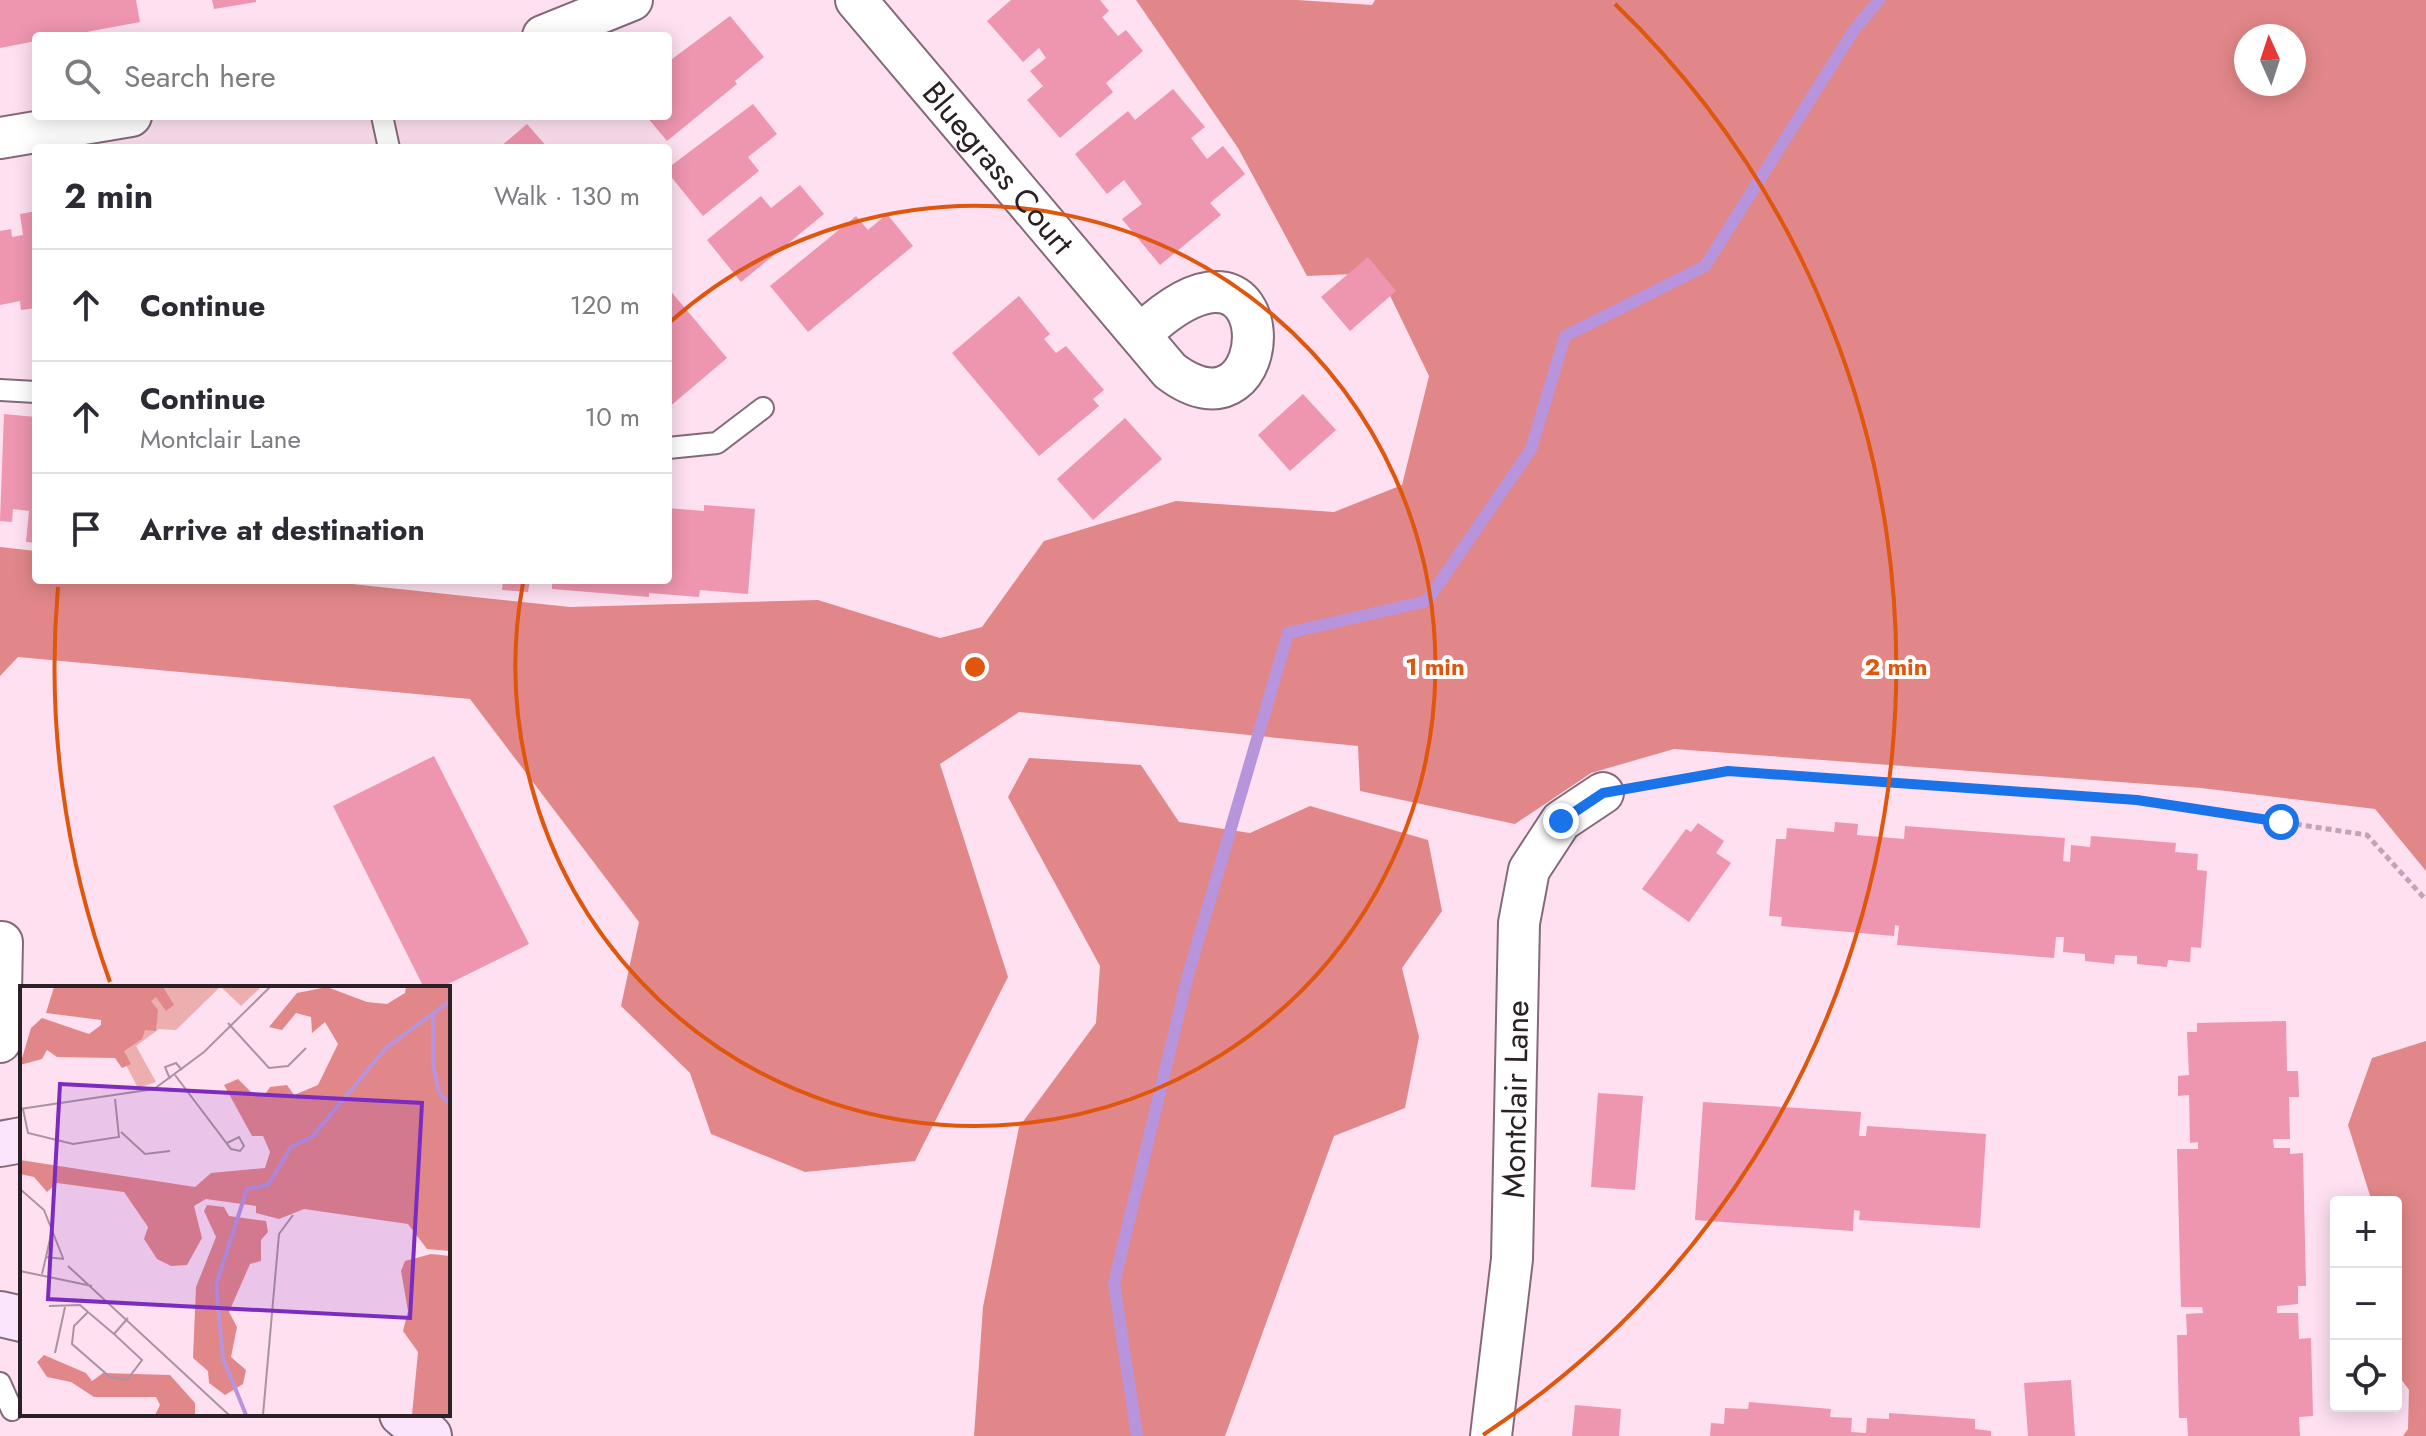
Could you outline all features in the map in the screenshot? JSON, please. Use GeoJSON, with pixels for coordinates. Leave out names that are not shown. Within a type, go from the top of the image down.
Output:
{"type":"FeatureCollection","features":[{"type":"Feature","properties":{"kind":"street"},"geometry":{"type":"LineString","coordinates":[[553,32],[632,0]]}},
{"type":"Feature","properties":{"kind":"street","name":"Bluegrass Court"},"geometry":{"type":"LineString","coordinates":[[856,0],[1142,333]]}},
{"type":"Feature","properties":{"kind":"street"},"geometry":{"type":"LineString","coordinates":[[0,138],[107,120]]}},
{"type":"Feature","properties":{"kind":"street","name":"Montclair Lane"},"geometry":{"type":"LineString","coordinates":[[1491,1436],[1512,1259],[1519,923],[1529,870],[1561,821],[1603,793]]}},
{"type":"Feature","properties":{"kind":"street"},"geometry":{"type":"LineString","coordinates":[[1,940],[23,986]]}},
{"type":"Feature","properties":{"kind":"street"},"geometry":{"type":"LineString","coordinates":[[0,1042],[1,940]]}},
{"type":"Feature","properties":{"kind":"street"},"geometry":{"type":"LineString","coordinates":[[0,1144],[20,1140]]}},
{"type":"Feature","properties":{"kind":"street"},"geometry":{"type":"LineString","coordinates":[[0,1314],[20,1319]]}},
{"type":"Feature","properties":{"kind":"street"},"geometry":{"type":"LineString","coordinates":[[404,1416],[429,1436]]}},
{"type":"Feature","properties":{"kind":"lane"},"geometry":{"type":"LineString","coordinates":[[383,120],[388,144]]}},
{"type":"Feature","properties":{"kind":"lane"},"geometry":{"type":"LineString","coordinates":[[0,390],[32,392]]}},
{"type":"Feature","properties":{"kind":"lane"},"geometry":{"type":"LineString","coordinates":[[672,448],[717,443],[763,408]]}},
{"type":"Feature","properties":{"kind":"lane"},"geometry":{"type":"LineString","coordinates":[[0,1383],[12,1410],[20,1399]]}},
{"type":"Feature","properties":{"kind":"path"},"geometry":{"type":"LineString","coordinates":[[1603,793],[1728,771],[2137,800],[2367,835],[2426,900]]}},
{"type":"Feature","properties":{"kind":"shaded area"},"geometry":{"type":"Polygon","coordinates":[[[1136,0],[1297,0],[1372,5],[1375,0],[2426,0],[2426,871],[2375,809],[2201,788],[1674,749],[1591,773],[1515,824],[1360,791],[1358,746],[1019,712],[940,764],[1008,977],[915,1161],[805,1172],[711,1134],[690,1073],[621,1006],[639,922],[470,699],[18,657],[0,676],[0,547],[32,551],[32,584],[352,584],[570,607],[818,600],[940,638],[982,627],[1044,541],[1176,501],[1334,512],[1402,485],[1429,376],[1379,273],[1307,276],[1238,148],[1136,0]]]}},
{"type":"Feature","properties":{"kind":"shaded area"},"geometry":{"type":"Polygon","coordinates":[[[1029,758],[1141,765],[1179,822],[1250,833],[1310,806],[1428,840],[1442,911],[1402,968],[1419,1037],[1405,1108],[1334,1136],[1225,1436],[974,1436],[983,1307],[1019,1127],[1096,1023],[1100,966],[1008,797],[1029,758]]]}},
{"type":"Feature","properties":{"kind":"shaded area"},"geometry":{"type":"Polygon","coordinates":[[[2426,1041],[2426,1436],[2403,1436],[2408,1429],[2409,1390],[2402,1380],[2402,1196],[2370,1196],[2348,1125],[2372,1058],[2426,1041]]]}},
{"type":"Feature","properties":{"kind":"building"},"geometry":{"type":"Polygon","coordinates":[[[0,0],[136,0],[140,22],[86,32],[32,32],[32,42],[0,48],[0,0]]]}},
{"type":"Feature","properties":{"kind":"building"},"geometry":{"type":"Polygon","coordinates":[[[212,0],[256,0],[256,2],[214,9],[212,0]]]}},
{"type":"Feature","properties":{"kind":"building"},"geometry":{"type":"Polygon","coordinates":[[[1011,0],[1100,0],[1109,11],[1102,17],[1118,36],[1126,30],[1143,51],[1106,83],[1113,92],[1060,138],[1027,100],[1043,86],[1030,71],[1046,58],[1039,48],[1023,62],[987,21],[1011,0]]]}},
{"type":"Feature","properties":{"kind":"building"},"geometry":{"type":"Polygon","coordinates":[[[730,16],[764,57],[735,81],[737,84],[667,141],[649,120],[672,120],[672,59],[730,16]]]}},
{"type":"Feature","properties":{"kind":"building"},"geometry":{"type":"Polygon","coordinates":[[[1173,89],[1205,127],[1191,138],[1207,159],[1223,146],[1245,174],[1210,203],[1221,215],[1160,265],[1122,219],[1142,204],[1124,180],[1107,194],[1075,154],[1128,111],[1135,120],[1173,89]]]}},
{"type":"Feature","properties":{"kind":"building"},"geometry":{"type":"Polygon","coordinates":[[[753,104],[777,134],[748,157],[759,171],[703,216],[672,178],[672,165],[753,104]]]}},
{"type":"Feature","properties":{"kind":"building"},"geometry":{"type":"Polygon","coordinates":[[[527,124],[544,144],[504,144],[527,124]]]}},
{"type":"Feature","properties":{"kind":"building"},"geometry":{"type":"Polygon","coordinates":[[[800,185],[824,214],[741,282],[707,240],[761,196],[771,208],[800,185]]]}},
{"type":"Feature","properties":{"kind":"building"},"geometry":{"type":"Polygon","coordinates":[[[32,212],[32,309],[21,310],[20,301],[0,305],[0,231],[11,229],[12,237],[23,235],[20,214],[32,212]]]}},
{"type":"Feature","properties":{"kind":"building"},"geometry":{"type":"Polygon","coordinates":[[[887,214],[913,246],[808,332],[770,286],[856,216],[868,230],[887,214]]]}},
{"type":"Feature","properties":{"kind":"building"},"geometry":{"type":"Polygon","coordinates":[[[1368,257],[1396,291],[1350,331],[1321,297],[1368,257]]]}},
{"type":"Feature","properties":{"kind":"building"},"geometry":{"type":"Polygon","coordinates":[[[672,293],[727,358],[672,405],[672,293]]]}},
{"type":"Feature","properties":{"kind":"building"},"geometry":{"type":"Polygon","coordinates":[[[1019,296],[1050,334],[1044,339],[1056,353],[1066,346],[1104,390],[1093,399],[1099,406],[1039,456],[952,353],[1019,296]]]}},
{"type":"Feature","properties":{"kind":"building"},"geometry":{"type":"Polygon","coordinates":[[[1303,394],[1336,430],[1290,471],[1258,435],[1303,394]]]}},
{"type":"Feature","properties":{"kind":"building"},"geometry":{"type":"Polygon","coordinates":[[[4,414],[32,417],[32,543],[26,542],[29,511],[13,509],[12,522],[0,521],[4,414]]]}},
{"type":"Feature","properties":{"kind":"building"},"geometry":{"type":"Polygon","coordinates":[[[1125,418],[1162,459],[1093,520],[1057,479],[1125,418]]]}},
{"type":"Feature","properties":{"kind":"building"},"geometry":{"type":"Polygon","coordinates":[[[704,505],[755,509],[748,594],[700,590],[699,597],[649,593],[649,597],[552,589],[552,584],[672,584],[672,508],[704,511],[704,505]]]}},
{"type":"Feature","properties":{"kind":"building"},"geometry":{"type":"Polygon","coordinates":[[[503,584],[529,584],[528,592],[502,590],[503,584]]]}},
{"type":"Feature","properties":{"kind":"building"},"geometry":{"type":"Polygon","coordinates":[[[434,756],[529,944],[444,986],[423,986],[333,806],[434,756]]]}},
{"type":"Feature","properties":{"kind":"building"},"geometry":{"type":"Polygon","coordinates":[[[1835,822],[1858,824],[1857,835],[1904,839],[1905,826],[2065,838],[2063,861],[2070,862],[2071,845],[2090,847],[2091,836],[2176,843],[2175,852],[2198,854],[2197,870],[2207,871],[2201,948],[2191,947],[2190,962],[2168,960],[2167,967],[2137,964],[2137,956],[2115,955],[2114,964],[2085,961],[2085,954],[2063,952],[2064,937],[2056,937],[2054,958],[1897,945],[1899,926],[1895,925],[1894,936],[1781,926],[1782,917],[1769,916],[1776,839],[1786,839],[1787,828],[1834,832],[1835,822]]]}},
{"type":"Feature","properties":{"kind":"building"},"geometry":{"type":"Polygon","coordinates":[[[1698,823],[1724,841],[1716,853],[1731,863],[1689,922],[1642,889],[1686,829],[1691,832],[1698,823]]]}},
{"type":"Feature","properties":{"kind":"building"},"geometry":{"type":"Polygon","coordinates":[[[2286,1021],[2287,1071],[2298,1071],[2299,1097],[2289,1097],[2290,1139],[2273,1139],[2274,1148],[2290,1148],[2290,1154],[2303,1153],[2306,1286],[2298,1286],[2298,1304],[2277,1306],[2277,1313],[2298,1313],[2299,1339],[2311,1338],[2313,1416],[2299,1417],[2300,1436],[2188,1436],[2187,1418],[2179,1418],[2177,1335],[2187,1335],[2186,1314],[2203,1313],[2202,1307],[2181,1307],[2177,1149],[2198,1149],[2198,1142],[2190,1143],[2189,1095],[2178,1096],[2178,1076],[2189,1075],[2187,1032],[2197,1032],[2197,1023],[2286,1021]]]}},
{"type":"Feature","properties":{"kind":"building"},"geometry":{"type":"Polygon","coordinates":[[[1598,1093],[1643,1096],[1635,1190],[1591,1187],[1598,1093]]]}},
{"type":"Feature","properties":{"kind":"building"},"geometry":{"type":"Polygon","coordinates":[[[1703,1102],[1861,1112],[1859,1136],[1866,1136],[1867,1126],[1986,1134],[1980,1228],[1859,1220],[1860,1211],[1854,1210],[1853,1231],[1695,1220],[1703,1102]]]}},
{"type":"Feature","properties":{"kind":"building"},"geometry":{"type":"Polygon","coordinates":[[[2071,1380],[2075,1436],[2028,1436],[2024,1383],[2071,1380]]]}},
{"type":"Feature","properties":{"kind":"building"},"geometry":{"type":"Polygon","coordinates":[[[1749,1402],[1831,1409],[1830,1417],[1852,1418],[1851,1432],[1866,1433],[1867,1418],[1889,1419],[1889,1413],[1975,1419],[1975,1429],[1991,1431],[1991,1436],[1710,1436],[1711,1423],[1724,1424],[1725,1408],[1748,1409],[1749,1402]]]}},
{"type":"Feature","properties":{"kind":"building"},"geometry":{"type":"Polygon","coordinates":[[[1575,1405],[1621,1409],[1619,1436],[1572,1436],[1575,1405]]]}},
{"type":"Feature","properties":{"kind":"waterway"},"geometry":{"type":"LineString","coordinates":[[1137,1436],[1114,1283],[1188,975],[1288,633],[1427,601],[1531,449],[1565,336],[1705,266],[1854,30],[1879,0]]}},
{"type":"Feature","properties":{"kind":"route"},"geometry":{"type":"LineString","coordinates":[[1561,821],[1603,793],[1728,771],[2137,800],[2281,822]]}}]}
